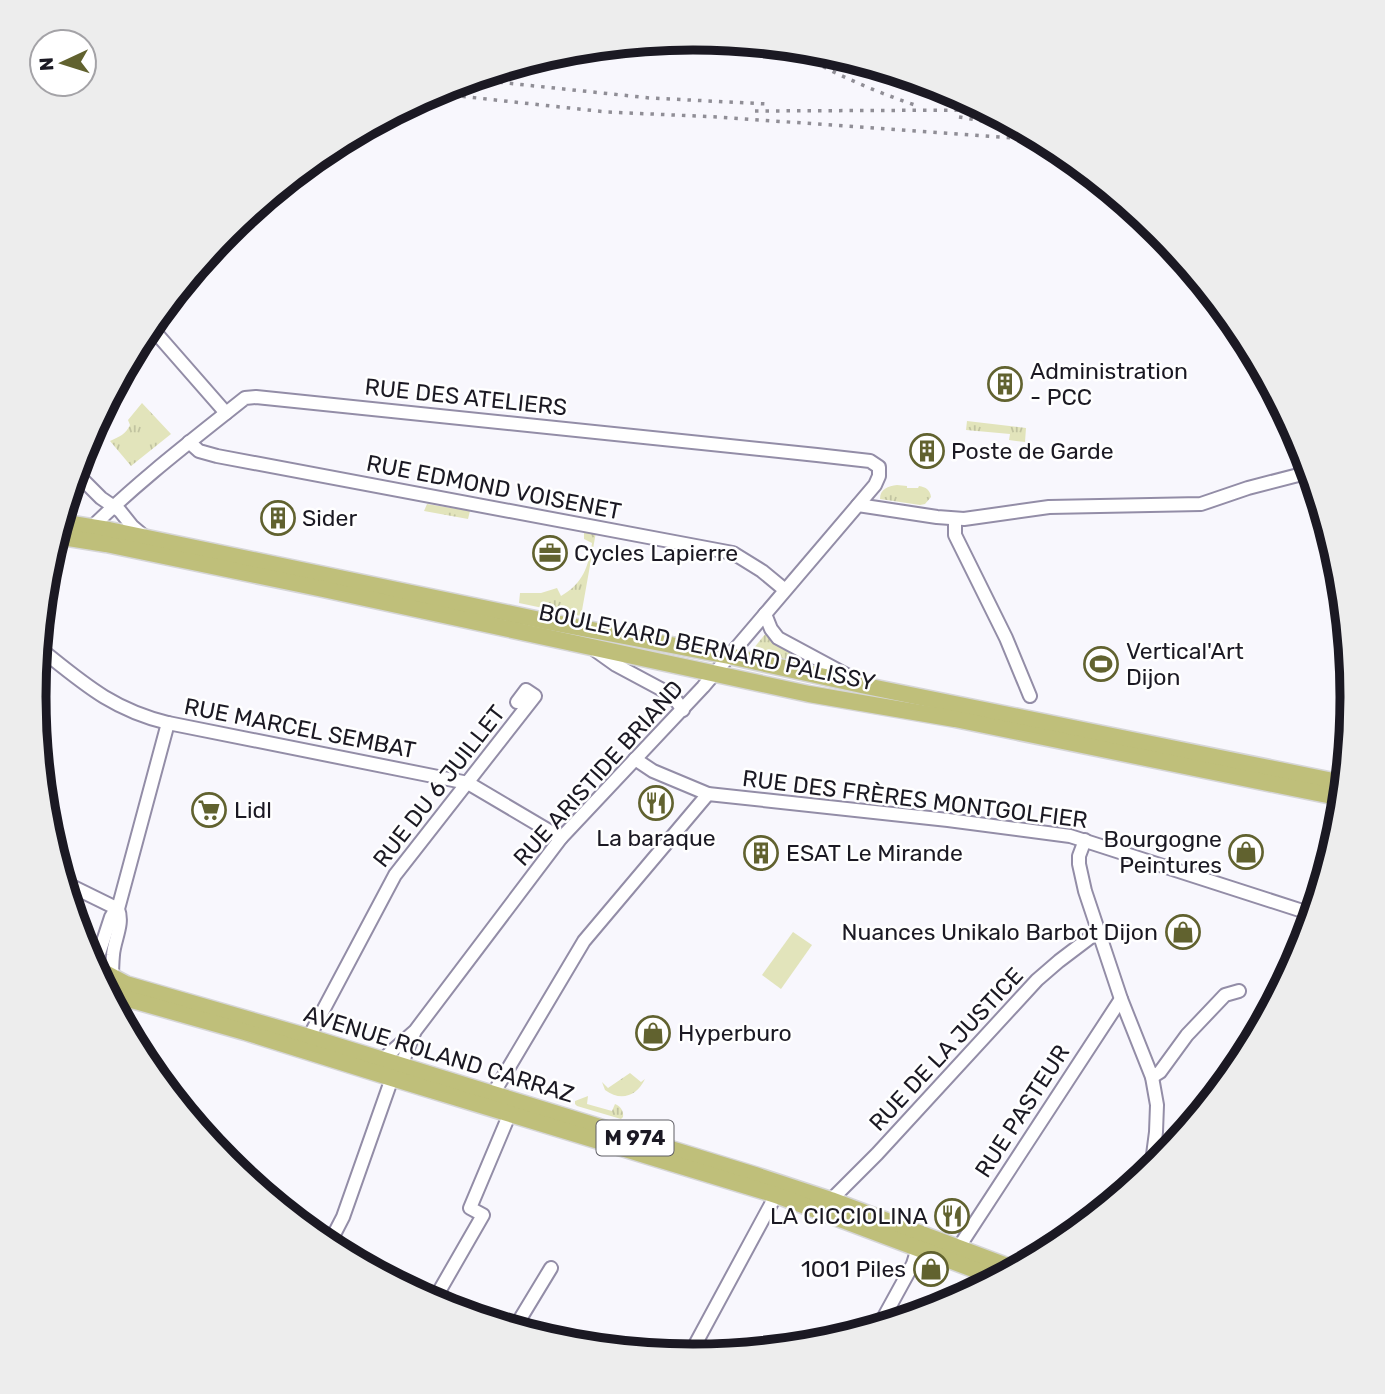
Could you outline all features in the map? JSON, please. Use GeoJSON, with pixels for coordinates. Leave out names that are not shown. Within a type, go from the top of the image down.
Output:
{"type":"FeatureCollection","features":[{"type":"Feature","properties":{"kind":"main road","name":"BOULEVARD BERNARD PALISSY"},"geometry":{"type":"LineString","coordinates":[[69,530],[145,537],[558,624],[729,656],[1334,781]]}},
{"type":"Feature","properties":{"kind":"main road","name":"BOULEVARD BERNARD PALISSY"},"geometry":{"type":"LineString","coordinates":[[69,530],[809,694],[968,722],[1332,795]]}},
{"type":"Feature","properties":{"kind":"main road","name":"M 974"},"geometry":{"type":"LineString","coordinates":[[107,971],[126,984],[228,1013],[247,1025]]}},
{"type":"Feature","properties":{"kind":"main road","name":"M 974"},"geometry":{"type":"LineString","coordinates":[[120,997],[247,1025]]}},
{"type":"Feature","properties":{"kind":"main road","name":"AVENUE ROLAND CARRAZ"},"geometry":{"type":"LineString","coordinates":[[247,1025],[309,1037],[382,1060],[396,1072],[510,1113],[776,1195],[985,1274]]}},
{"type":"Feature","properties":{"kind":"main road","name":"AVENUE ROLAND CARRAZ"},"geometry":{"type":"LineString","coordinates":[[247,1025],[365,1070],[396,1072],[494,1094],[755,1175],[831,1200],[1003,1264]]}},
{"type":"Feature","properties":{"kind":"main road"},"geometry":{"type":"LineString","coordinates":[[918,1248],[959,1247]]}},
{"type":"Feature","properties":{"kind":"street"},"geometry":{"type":"LineString","coordinates":[[157,335],[226,413]]}},
{"type":"Feature","properties":{"kind":"street","name":"RUE DES ATELIERS"},"geometry":{"type":"LineString","coordinates":[[69,530],[113,506],[245,398],[256,397],[817,454],[877,464],[880,471],[875,485]]}},
{"type":"Feature","properties":{"kind":"street","name":"RUE EDMOND VOISENET"},"geometry":{"type":"LineString","coordinates":[[189,442],[200,451],[217,456],[733,553],[762,571],[785,590]]}},
{"type":"Feature","properties":{"kind":"street"},"geometry":{"type":"LineString","coordinates":[[858,505],[972,519],[1049,507],[1201,504],[1300,475]]}},
{"type":"Feature","properties":{"kind":"street"},"geometry":{"type":"LineString","coordinates":[[83,480],[145,537]]}},
{"type":"Feature","properties":{"kind":"street","name":"RUE ARISTIDE BRIAND"},"geometry":{"type":"LineString","coordinates":[[382,1060],[415,1031],[561,838],[683,710],[875,485]]}},
{"type":"Feature","properties":{"kind":"street"},"geometry":{"type":"LineString","coordinates":[[955,519],[956,535],[1006,638],[1030,696]]}},
{"type":"Feature","properties":{"kind":"street","name":"BOULEVARD BERNARD PALISSY"},"geometry":{"type":"LineString","coordinates":[[765,614],[778,638],[866,686]]}},
{"type":"Feature","properties":{"kind":"street"},"geometry":{"type":"LineString","coordinates":[[592,648],[616,665],[672,695],[683,710]]}},
{"type":"Feature","properties":{"kind":"street","name":"RUE MARCEL SEMBAT"},"geometry":{"type":"LineString","coordinates":[[47,654],[114,704],[139,715],[468,783],[561,838]]}},
{"type":"Feature","properties":{"kind":"street","name":"RUE DU 6 JUILLET"},"geometry":{"type":"LineString","coordinates":[[309,1037],[395,875],[535,696],[526,690],[517,702]]}},
{"type":"Feature","properties":{"kind":"street"},"geometry":{"type":"LineString","coordinates":[[99,953],[111,917],[118,909],[168,723]]}},
{"type":"Feature","properties":{"kind":"street","name":"RUE DES FRÈRES MONTGOLFIER"},"geometry":{"type":"LineString","coordinates":[[635,759],[653,771],[708,794],[975,823],[1054,833],[1085,840],[1303,911]]}},
{"type":"Feature","properties":{"kind":"street"},"geometry":{"type":"LineString","coordinates":[[494,1094],[584,941],[708,794]]}},
{"type":"Feature","properties":{"kind":"street"},"geometry":{"type":"LineString","coordinates":[[1085,840],[1079,856],[1080,873],[1098,934],[1152,1077],[1157,1105],[1154,1150]]}},
{"type":"Feature","properties":{"kind":"street"},"geometry":{"type":"LineString","coordinates":[[75,888],[118,909],[121,915],[113,950],[112,984]]}},
{"type":"Feature","properties":{"kind":"street","name":"RUE DE LA JUSTICE"},"geometry":{"type":"LineString","coordinates":[[831,1200],[877,1154],[1037,980],[1098,934]]}},
{"type":"Feature","properties":{"kind":"street"},"geometry":{"type":"LineString","coordinates":[[1152,1077],[1160,1072],[1187,1035],[1225,995],[1239,991]]}},
{"type":"Feature","properties":{"kind":"street","name":"RUE PASTEUR"},"geometry":{"type":"LineString","coordinates":[[959,1247],[1121,999]]}},
{"type":"Feature","properties":{"kind":"street","name":"RUE ARISTIDE BRIAND"},"geometry":{"type":"LineString","coordinates":[[334,1235],[343,1217],[396,1072],[415,1031]]}},
{"type":"Feature","properties":{"kind":"street"},"geometry":{"type":"LineString","coordinates":[[439,1292],[483,1215],[470,1208],[510,1113]]}},
{"type":"Feature","properties":{"kind":"street"},"geometry":{"type":"LineString","coordinates":[[696,1344],[776,1195]]}},
{"type":"Feature","properties":{"kind":"street"},"geometry":{"type":"LineString","coordinates":[[885,1314],[913,1264],[918,1248]]}},
{"type":"Feature","properties":{"kind":"street"},"geometry":{"type":"LineString","coordinates":[[519,1320],[551,1268]]}},
{"type":"Feature","properties":{"kind":"green space"},"geometry":{"type":"Polygon","coordinates":[[[142,403],[171,434],[131,466],[110,441],[126,431],[130,425],[128,420],[142,403]]]}},
{"type":"Feature","properties":{"kind":"green space"},"geometry":{"type":"Polygon","coordinates":[[[967,421],[1026,428],[1025,442],[1009,440],[1010,434],[966,430],[967,421]]]}},
{"type":"Feature","properties":{"kind":"green space"},"geometry":{"type":"Polygon","coordinates":[[[897,485],[907,488],[924,487],[931,497],[925,504],[920,505],[880,499],[885,489],[897,485]]]}},
{"type":"Feature","properties":{"kind":"green space"},"geometry":{"type":"Polygon","coordinates":[[[427,504],[470,511],[468,519],[424,511],[427,504]]]}},
{"type":"Feature","properties":{"kind":"green space"},"geometry":{"type":"Polygon","coordinates":[[[584,532],[596,532],[581,616],[519,603],[520,593],[541,593],[557,588],[561,596],[575,586],[589,560],[592,543],[584,539],[584,532]]]}},
{"type":"Feature","properties":{"kind":"green space"},"geometry":{"type":"Polygon","coordinates":[[[766,633],[789,649],[824,670],[749,654],[766,633]]]}},
{"type":"Feature","properties":{"kind":"green space"},"geometry":{"type":"Polygon","coordinates":[[[793,932],[812,945],[781,989],[762,975],[793,932]]]}},
{"type":"Feature","properties":{"kind":"green space"},"geometry":{"type":"Polygon","coordinates":[[[630,1073],[641,1082],[645,1079],[638,1090],[617,1096],[605,1090],[602,1082],[608,1088],[630,1073]]]}},
{"type":"Feature","properties":{"kind":"green space"},"geometry":{"type":"Polygon","coordinates":[[[588,1096],[587,1104],[612,1111],[615,1104],[619,1106],[623,1117],[621,1119],[575,1104],[575,1101],[588,1096]]]}},
{"type":"Feature","properties":{"kind":"railway"},"geometry":{"type":"LineString","coordinates":[[812,61],[851,80],[918,106]]}},
{"type":"Feature","properties":{"kind":"railway"},"geometry":{"type":"LineString","coordinates":[[493,82],[650,98],[768,104]]}},
{"type":"Feature","properties":{"kind":"railway"},"geometry":{"type":"LineString","coordinates":[[454,96],[607,112],[1018,138]]}},
{"type":"Feature","properties":{"kind":"railway"},"geometry":{"type":"LineString","coordinates":[[755,111],[964,110]]}},
{"type":"Feature","properties":{"kind":"railway"},"geometry":{"type":"LineString","coordinates":[[959,117],[988,122]]}},
{"type":"Feature","properties":{"kind":"place","name":"Administration - PCC"},"geometry":{"type":"Point","coordinates":[1005,384]}},
{"type":"Feature","properties":{"kind":"place","name":"Poste de Garde"},"geometry":{"type":"Point","coordinates":[927,451]}},
{"type":"Feature","properties":{"kind":"place","name":"Sider"},"geometry":{"type":"Point","coordinates":[278,518]}},
{"type":"Feature","properties":{"kind":"place","name":"Cycles Lapierre"},"geometry":{"type":"Point","coordinates":[550,553]}},
{"type":"Feature","properties":{"kind":"place","name":"Vertical'Art Dijon"},"geometry":{"type":"Point","coordinates":[1101,664]}},
{"type":"Feature","properties":{"kind":"place","name":"La baraque"},"geometry":{"type":"Point","coordinates":[656,803]}},
{"type":"Feature","properties":{"kind":"place","name":"Lidl"},"geometry":{"type":"Point","coordinates":[209,810]}},
{"type":"Feature","properties":{"kind":"place","name":"Bourgogne Peintures"},"geometry":{"type":"Point","coordinates":[1246,852]}},
{"type":"Feature","properties":{"kind":"place","name":"ESAT Le Mirande"},"geometry":{"type":"Point","coordinates":[761,853]}},
{"type":"Feature","properties":{"kind":"place","name":"Nuances Unikalo Barbot Dijon"},"geometry":{"type":"Point","coordinates":[1183,932]}},
{"type":"Feature","properties":{"kind":"place","name":"Hyperburo"},"geometry":{"type":"Point","coordinates":[653,1033]}},
{"type":"Feature","properties":{"kind":"place","name":"LA CICCIOLINA"},"geometry":{"type":"Point","coordinates":[952,1216]}},
{"type":"Feature","properties":{"kind":"place","name":"1001 Piles"},"geometry":{"type":"Point","coordinates":[931,1269]}}]}
